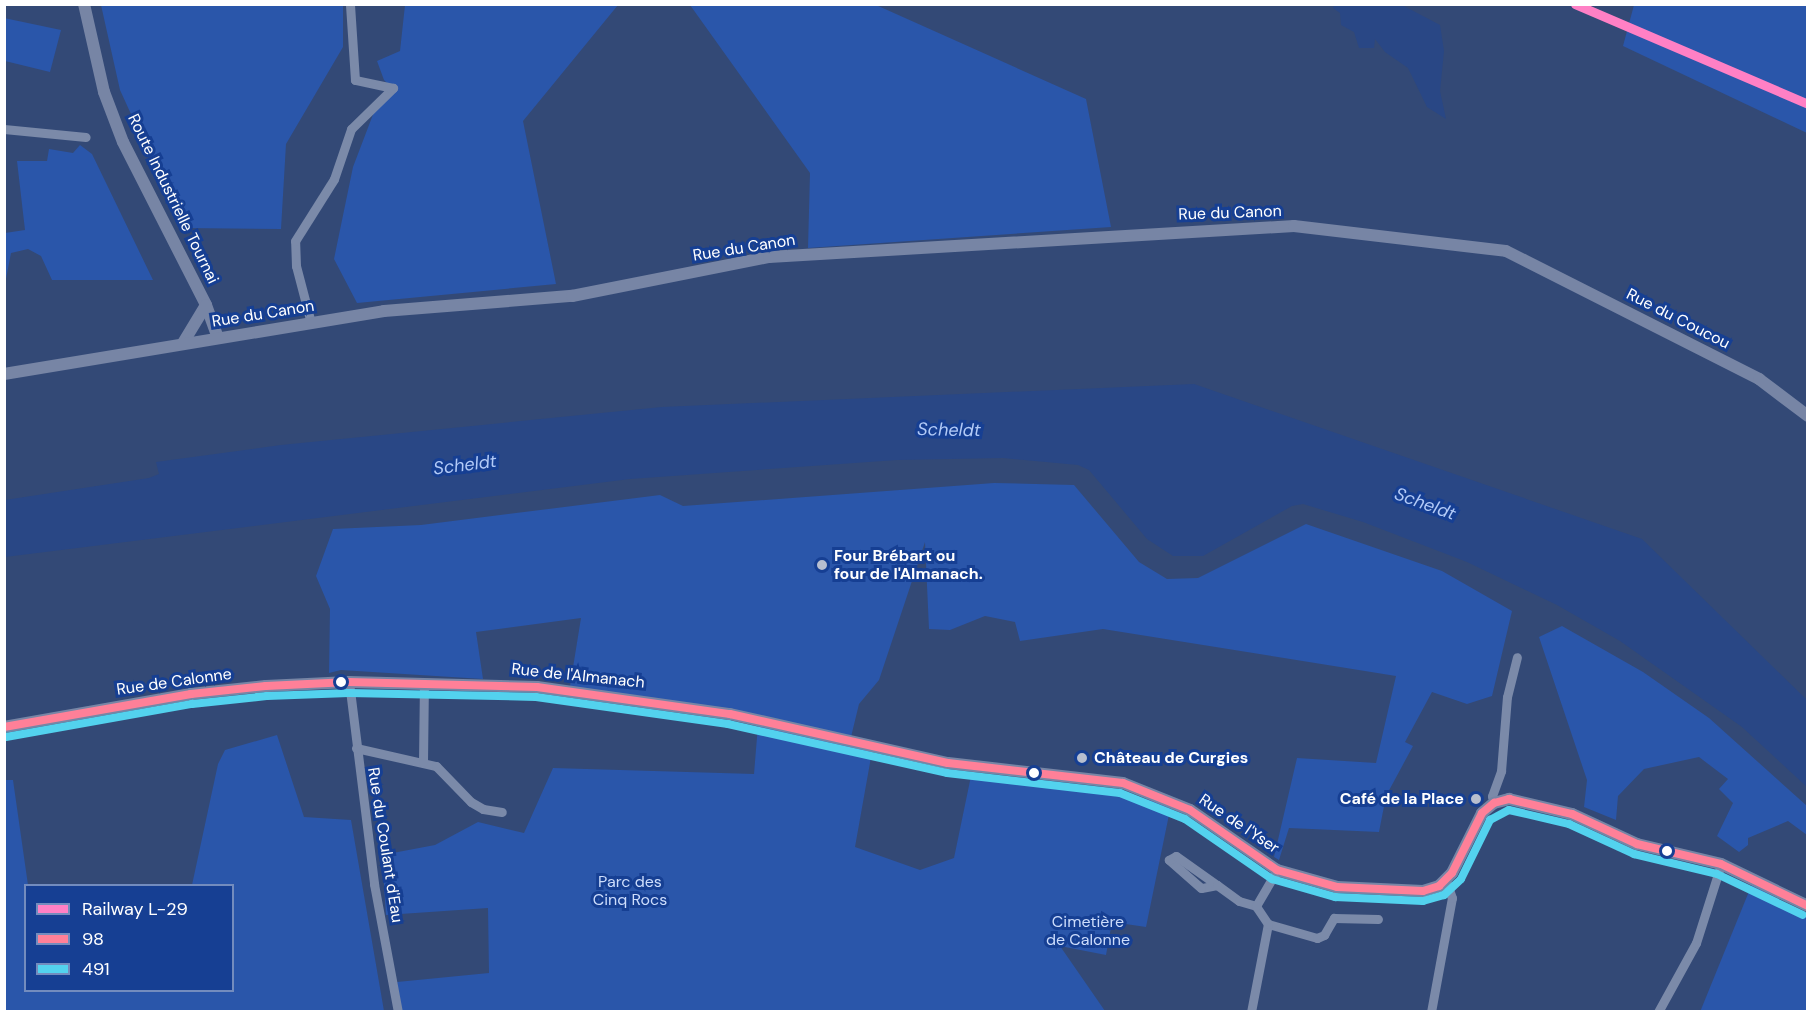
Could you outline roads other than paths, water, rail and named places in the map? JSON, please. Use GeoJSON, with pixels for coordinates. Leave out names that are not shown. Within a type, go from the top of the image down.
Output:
{"type":"FeatureCollection","features":[{"type":"Feature","properties":{"kind":"main road","name":"Route Industrielle Tournai"},"geometry":{"type":"LineString","coordinates":[[84,4],[104,92],[123,142],[206,305],[218,338]]}},
{"type":"Feature","properties":{"kind":"main road","name":"Rue du Canon"},"geometry":{"type":"LineString","coordinates":[[4,374],[384,312],[572,296],[769,257],[1122,234],[1294,226],[1506,251],[1528,260]]}},
{"type":"Feature","properties":{"kind":"main road","name":"Rue du Coucou"},"geometry":{"type":"LineString","coordinates":[[1528,260],[1759,379],[1808,416]]}},
{"type":"Feature","properties":{"kind":"main road"},"geometry":{"type":"LineString","coordinates":[[183,344],[206,305]]}},
{"type":"Feature","properties":{"kind":"main road","name":"Rue de l'Almanach"},"geometry":{"type":"LineString","coordinates":[[349,682],[424,683],[606,694],[800,729]]}},
{"type":"Feature","properties":{"kind":"main road","name":"Rue de Calonne"},"geometry":{"type":"LineString","coordinates":[[4,727],[191,694],[349,682]]}},
{"type":"Feature","properties":{"kind":"main road","name":"Rue de l'Yser"},"geometry":{"type":"LineString","coordinates":[[800,729],[948,763],[1084,777],[1135,787],[1190,810],[1278,870],[1337,887],[1423,891],[1446,881]]}},
{"type":"Feature","properties":{"kind":"main road"},"geometry":{"type":"LineString","coordinates":[[1446,881],[1477,819],[1494,803],[1509,799],[1557,809],[1637,844],[1721,864],[1808,906]]}},
{"type":"Feature","properties":{"kind":"street"},"geometry":{"type":"LineString","coordinates":[[310,323],[296,266],[295,242],[334,179],[351,129],[393,88],[355,80],[350,4]]}},
{"type":"Feature","properties":{"kind":"street"},"geometry":{"type":"LineString","coordinates":[[4,129],[86,136]]}},
{"type":"Feature","properties":{"kind":"street"},"geometry":{"type":"LineString","coordinates":[[1494,803],[1492,796],[1501,771],[1507,697],[1517,657]]}},
{"type":"Feature","properties":{"kind":"street","name":"Rue du Coulant d'Eau"},"geometry":{"type":"LineString","coordinates":[[349,682],[356,748],[398,1011]]}},
{"type":"Feature","properties":{"kind":"street"},"geometry":{"type":"LineString","coordinates":[[423,762],[424,683]]}},
{"type":"Feature","properties":{"kind":"street"},"geometry":{"type":"LineString","coordinates":[[356,748],[436,766],[471,802],[483,809],[502,812]]}},
{"type":"Feature","properties":{"kind":"street"},"geometry":{"type":"LineString","coordinates":[[1217,885],[1201,888],[1168,860],[1176,856],[1217,885],[1239,901],[1256,906],[1268,924],[1317,938],[1324,935],[1334,918],[1378,919]]}},
{"type":"Feature","properties":{"kind":"street"},"geometry":{"type":"LineString","coordinates":[[1658,1011],[1696,943],[1721,864]]}},
{"type":"Feature","properties":{"kind":"street"},"geometry":{"type":"LineString","coordinates":[[1256,906],[1278,870]]}},
{"type":"Feature","properties":{"kind":"street"},"geometry":{"type":"LineString","coordinates":[[1431,1011],[1452,898],[1446,881]]}},
{"type":"Feature","properties":{"kind":"street"},"geometry":{"type":"LineString","coordinates":[[1251,1011],[1268,924]]}},
{"type":"Feature","properties":{"kind":"water"},"geometry":{"type":"Polygon","coordinates":[[[1334,5],[1402,5],[1440,25],[1444,51],[1440,91],[1446,119],[1427,107],[1408,68],[1385,52],[1375,39],[1374,48],[1359,48],[1354,32],[1341,25],[1340,13],[1333,8],[1334,5]]]}},
{"type":"Feature","properties":{"kind":"water","name":"Scheldt"},"geometry":{"type":"Polygon","coordinates":[[[1194,384],[1642,539],[1807,700],[1807,787],[1742,727],[1620,641],[1557,605],[1467,562],[1363,522],[1303,504],[1292,506],[1203,556],[1173,556],[1147,539],[1089,470],[1078,465],[1003,458],[897,460],[630,479],[5,557],[5,500],[149,478],[159,474],[156,462],[281,445],[662,407],[1194,384]]]}},
{"type":"Feature","properties":{"kind":"rail line","name":"L-29"},"geometry":{"type":"LineString","coordinates":[[1575,4],[1808,104]]}},
{"type":"Feature","properties":{"kind":"place","name":"Four Brébart ou four de l'Almanach."},"geometry":{"type":"Point","coordinates":[822,565]}},
{"type":"Feature","properties":{"kind":"place","name":"Château de Curgies"},"geometry":{"type":"Point","coordinates":[1082,758]}},
{"type":"Feature","properties":{"kind":"place","name":"Café de la Place"},"geometry":{"type":"Point","coordinates":[1476,799]}},
{"type":"Feature","properties":{"kind":"park label","name":"Parc des Cinq Rocs"},"geometry":{"type":"Point","coordinates":[630,891]}},
{"type":"Feature","properties":{"kind":"park label","name":"Cimetière de Calonne"},"geometry":{"type":"Point","coordinates":[1088,931]}}]}
